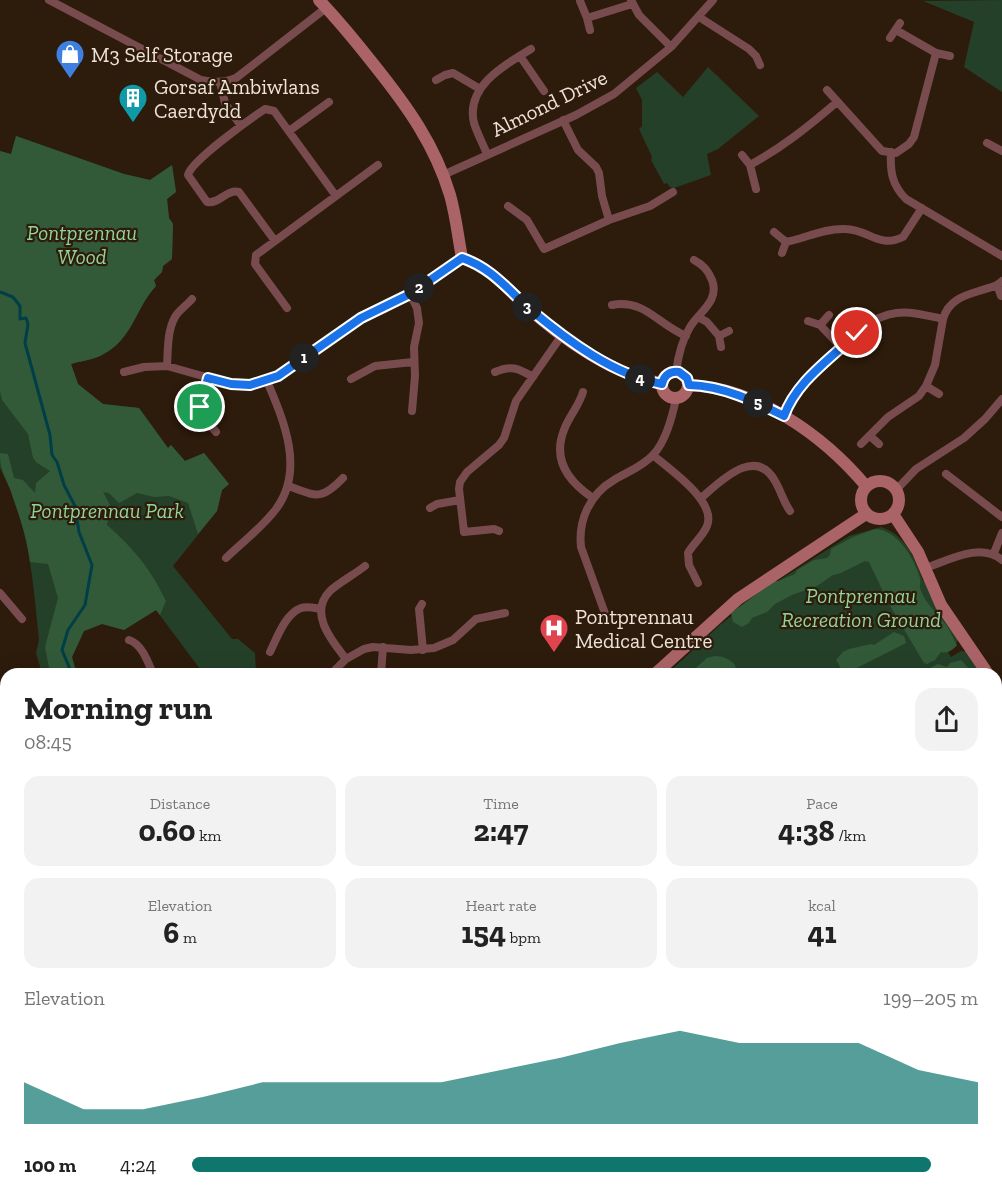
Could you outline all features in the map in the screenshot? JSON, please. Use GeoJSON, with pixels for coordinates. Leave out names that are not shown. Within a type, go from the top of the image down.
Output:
{"type":"FeatureCollection","features":[{"type":"Feature","properties":{"kind":"street"},"geometry":{"type":"LineString","coordinates":[[49,0],[201,80],[220,82],[236,78],[323,4],[403,100],[426,136],[443,175],[454,211],[462,258]]}},
{"type":"Feature","properties":{"kind":"street","name":"Almond Drive"},"geometry":{"type":"LineString","coordinates":[[443,175],[614,94],[671,47],[713,0]]}},
{"type":"Feature","properties":{"kind":"street"},"geometry":{"type":"LineString","coordinates":[[580,1],[590,30]]}},
{"type":"Feature","properties":{"kind":"street"},"geometry":{"type":"LineString","coordinates":[[587,18],[632,2],[639,15],[671,47]]}},
{"type":"Feature","properties":{"kind":"street"},"geometry":{"type":"LineString","coordinates":[[699,17],[749,49],[756,56],[760,65]]}},
{"type":"Feature","properties":{"kind":"street"},"geometry":{"type":"LineString","coordinates":[[895,30],[936,53],[950,56]]}},
{"type":"Feature","properties":{"kind":"street"},"geometry":{"type":"LineString","coordinates":[[487,154],[474,121],[473,105],[480,88],[499,69],[531,49]]}},
{"type":"Feature","properties":{"kind":"street"},"geometry":{"type":"LineString","coordinates":[[827,90],[876,147],[882,151],[896,153],[914,137],[936,53]]}},
{"type":"Feature","properties":{"kind":"street"},"geometry":{"type":"LineString","coordinates":[[520,56],[544,91]]}},
{"type":"Feature","properties":{"kind":"street"},"geometry":{"type":"LineString","coordinates":[[436,80],[453,73],[480,88]]}},
{"type":"Feature","properties":{"kind":"street"},"geometry":{"type":"LineString","coordinates":[[220,82],[225,103],[241,126]]}},
{"type":"Feature","properties":{"kind":"street"},"geometry":{"type":"LineString","coordinates":[[289,131],[329,102]]}},
{"type":"Feature","properties":{"kind":"street"},"geometry":{"type":"LineString","coordinates":[[750,165],[783,147],[837,102]]}},
{"type":"Feature","properties":{"kind":"street"},"geometry":{"type":"LineString","coordinates":[[275,241],[239,192],[229,192],[217,201],[207,202],[188,175],[191,167],[241,126],[265,109],[274,111],[336,196]]}},
{"type":"Feature","properties":{"kind":"street"},"geometry":{"type":"LineString","coordinates":[[563,120],[578,150],[596,167],[599,173],[609,220]]}},
{"type":"Feature","properties":{"kind":"street"},"geometry":{"type":"LineString","coordinates":[[987,143],[1001,146]]}},
{"type":"Feature","properties":{"kind":"street"},"geometry":{"type":"LineString","coordinates":[[891,152],[891,172],[898,191],[906,199],[1002,256]]}},
{"type":"Feature","properties":{"kind":"street"},"geometry":{"type":"LineString","coordinates":[[742,155],[750,165],[756,189]]}},
{"type":"Feature","properties":{"kind":"street"},"geometry":{"type":"LineString","coordinates":[[287,308],[255,264],[256,255],[378,165]]}},
{"type":"Feature","properties":{"kind":"street"},"geometry":{"type":"LineString","coordinates":[[508,206],[527,220],[544,249],[609,220],[650,206],[673,192]]}},
{"type":"Feature","properties":{"kind":"street"},"geometry":{"type":"LineString","coordinates":[[786,242],[849,228],[878,240],[887,242],[896,240],[903,237],[922,208]]}},
{"type":"Feature","properties":{"kind":"street"},"geometry":{"type":"LineString","coordinates":[[774,232],[786,242]]}},
{"type":"Feature","properties":{"kind":"street"},"geometry":{"type":"LineString","coordinates":[[782,253],[786,242]]}},
{"type":"Feature","properties":{"kind":"street"},"geometry":{"type":"LineString","coordinates":[[704,265],[709,256]]}},
{"type":"Feature","properties":{"kind":"street"},"geometry":{"type":"LineString","coordinates":[[124,372],[167,366],[240,385],[267,381],[289,369],[361,318],[410,294],[462,258]]}},
{"type":"Feature","properties":{"kind":"street"},"geometry":{"type":"LineString","coordinates":[[462,258],[490,272],[529,309],[562,335],[637,378],[662,384]]}},
{"type":"Feature","properties":{"kind":"street"},"geometry":{"type":"LineString","coordinates":[[676,372],[690,326],[710,303],[714,294],[714,283],[704,265],[694,260]]}},
{"type":"Feature","properties":{"kind":"street"},"geometry":{"type":"LineString","coordinates":[[861,444],[888,417],[919,396],[926,386],[935,365],[945,310],[955,299],[999,283],[1001,296]]}},
{"type":"Feature","properties":{"kind":"street"},"geometry":{"type":"LineString","coordinates":[[410,294],[419,315],[413,362],[415,376],[412,411]]}},
{"type":"Feature","properties":{"kind":"street"},"geometry":{"type":"LineString","coordinates":[[612,305],[625,298],[670,330],[686,336]]}},
{"type":"Feature","properties":{"kind":"street"},"geometry":{"type":"LineString","coordinates":[[167,366],[168,345],[175,316],[192,299]]}},
{"type":"Feature","properties":{"kind":"street"},"geometry":{"type":"LineString","coordinates":[[784,416],[808,377],[865,327],[885,314],[895,311],[918,313],[943,319]]}},
{"type":"Feature","properties":{"kind":"street"},"geometry":{"type":"LineString","coordinates":[[820,325],[830,315]]}},
{"type":"Feature","properties":{"kind":"street"},"geometry":{"type":"LineString","coordinates":[[698,317],[707,322],[719,336],[721,347]]}},
{"type":"Feature","properties":{"kind":"street"},"geometry":{"type":"LineString","coordinates":[[808,321],[820,325],[842,348]]}},
{"type":"Feature","properties":{"kind":"street"},"geometry":{"type":"LineString","coordinates":[[719,336],[729,331]]}},
{"type":"Feature","properties":{"kind":"street"},"geometry":{"type":"LineString","coordinates":[[499,531],[494,529],[464,532],[459,489],[463,477],[499,445],[506,434],[512,408],[562,335]]}},
{"type":"Feature","properties":{"kind":"street"},"geometry":{"type":"LineString","coordinates":[[351,380],[375,366],[413,362]]}},
{"type":"Feature","properties":{"kind":"street"},"geometry":{"type":"LineString","coordinates":[[495,372],[506,368],[518,368],[533,377]]}},
{"type":"Feature","properties":{"kind":"street"},"geometry":{"type":"LineString","coordinates":[[676,372],[683,374],[689,385],[688,392],[675,399],[664,393],[662,384],[665,376],[676,372]]}},
{"type":"Feature","properties":{"kind":"street"},"geometry":{"type":"LineString","coordinates":[[208,378],[200,407],[204,417],[216,432]]}},
{"type":"Feature","properties":{"kind":"street"},"geometry":{"type":"LineString","coordinates":[[226,558],[269,518],[288,486],[290,452],[279,412],[267,381]]}},
{"type":"Feature","properties":{"kind":"street"},"geometry":{"type":"LineString","coordinates":[[689,385],[704,385],[729,392],[784,416],[822,442],[866,486]]}},
{"type":"Feature","properties":{"kind":"street"},"geometry":{"type":"LineString","coordinates":[[926,386],[939,394]]}},
{"type":"Feature","properties":{"kind":"street"},"geometry":{"type":"LineString","coordinates":[[583,392],[579,405],[563,431],[560,450],[567,476],[592,498]]}},
{"type":"Feature","properties":{"kind":"street"},"geometry":{"type":"LineString","coordinates":[[607,619],[585,561],[580,536],[582,520],[592,498],[612,481],[636,468],[653,454],[667,429],[675,399]]}},
{"type":"Feature","properties":{"kind":"street"},"geometry":{"type":"LineString","coordinates":[[896,490],[916,469],[964,438],[1001,403]]}},
{"type":"Feature","properties":{"kind":"street"},"geometry":{"type":"LineString","coordinates":[[870,436],[879,444]]}},
{"type":"Feature","properties":{"kind":"street"},"geometry":{"type":"LineString","coordinates":[[653,454],[701,498],[708,512],[707,527],[688,554],[689,565],[698,583]]}},
{"type":"Feature","properties":{"kind":"street"},"geometry":{"type":"LineString","coordinates":[[701,498],[732,472],[746,466],[753,466],[762,468],[775,480],[790,511]]}},
{"type":"Feature","properties":{"kind":"street"},"geometry":{"type":"LineString","coordinates":[[946,474],[952,485],[1002,518]]}},
{"type":"Feature","properties":{"kind":"street"},"geometry":{"type":"LineString","coordinates":[[288,486],[319,495],[330,490],[343,478]]}},
{"type":"Feature","properties":{"kind":"street"},"geometry":{"type":"LineString","coordinates":[[882,480],[893,485],[899,502],[893,514],[883,519],[866,514],[860,503],[862,491],[866,486],[870,482],[882,480]]}},
{"type":"Feature","properties":{"kind":"street"},"geometry":{"type":"LineString","coordinates":[[430,508],[437,504],[460,500]]}},
{"type":"Feature","properties":{"kind":"street"},"geometry":{"type":"LineString","coordinates":[[662,668],[738,599],[866,514]]}},
{"type":"Feature","properties":{"kind":"street"},"geometry":{"type":"LineString","coordinates":[[893,514],[909,536],[926,568],[941,605],[984,668]]}},
{"type":"Feature","properties":{"kind":"street"},"geometry":{"type":"LineString","coordinates":[[994,553],[1002,533]]}},
{"type":"Feature","properties":{"kind":"street"},"geometry":{"type":"LineString","coordinates":[[926,568],[981,551],[994,553],[1002,560]]}},
{"type":"Feature","properties":{"kind":"street"},"geometry":{"type":"LineString","coordinates":[[346,659],[327,633],[321,609],[330,591],[365,566]]}},
{"type":"Feature","properties":{"kind":"street"},"geometry":{"type":"LineString","coordinates":[[0,593],[22,619]]}},
{"type":"Feature","properties":{"kind":"street"},"geometry":{"type":"LineString","coordinates":[[422,604],[419,609],[423,650]]}},
{"type":"Feature","properties":{"kind":"street"},"geometry":{"type":"LineString","coordinates":[[270,652],[285,624],[296,611],[307,607],[321,609]]}},
{"type":"Feature","properties":{"kind":"street"},"geometry":{"type":"LineString","coordinates":[[337,668],[346,659],[364,649],[383,647],[423,650],[434,648],[453,640],[476,619],[505,613]]}},
{"type":"Feature","properties":{"kind":"street"},"geometry":{"type":"LineString","coordinates":[[129,640],[139,646],[150,668]]}},
{"type":"Feature","properties":{"kind":"street"},"geometry":{"type":"LineString","coordinates":[[381,668],[383,647]]}},
{"type":"Feature","properties":{"kind":"green space"},"geometry":{"type":"Polygon","coordinates":[[[1002,0],[1002,92],[964,67],[974,22],[923,1],[1002,0]]]}},
{"type":"Feature","properties":{"kind":"green space"},"geometry":{"type":"Polygon","coordinates":[[[708,67],[759,116],[718,149],[707,154],[711,175],[674,188],[670,187],[667,183],[664,184],[651,160],[652,157],[639,129],[642,126],[642,100],[636,88],[657,72],[683,97],[708,67]]]}},
{"type":"Feature","properties":{"kind":"green space","name":"Pontprennau Wood"},"geometry":{"type":"Polygon","coordinates":[[[16,136],[124,174],[150,180],[172,165],[176,192],[167,199],[169,218],[173,224],[172,259],[163,266],[162,272],[154,280],[156,286],[121,340],[98,357],[71,364],[78,384],[103,404],[139,408],[168,448],[171,445],[185,461],[204,453],[229,484],[222,490],[217,511],[173,566],[232,639],[238,639],[255,653],[256,668],[199,668],[156,610],[124,630],[102,624],[84,631],[72,657],[75,668],[40,668],[36,653],[39,640],[24,530],[10,488],[0,468],[0,151],[11,154],[16,136]]]}},
{"type":"Feature","properties":{"kind":"green space","name":"Pontprennau Wood"},"geometry":{"type":"Polygon","coordinates":[[[16,136],[124,174],[150,180],[172,165],[176,192],[167,199],[169,218],[173,224],[172,259],[163,266],[162,272],[154,280],[156,286],[121,340],[98,357],[71,364],[78,384],[103,404],[139,408],[168,448],[171,445],[185,461],[204,453],[229,484],[222,490],[217,511],[198,534],[188,503],[169,496],[154,497],[137,493],[119,503],[109,493],[103,492],[110,505],[107,525],[141,560],[166,601],[160,615],[156,610],[124,630],[102,624],[84,631],[72,657],[75,668],[49,668],[45,647],[58,598],[48,564],[30,562],[22,525],[1,464],[0,453],[8,454],[14,478],[23,480],[35,493],[36,483],[50,471],[33,458],[28,434],[2,400],[0,391],[0,151],[11,154],[16,136]]]}},
{"type":"Feature","properties":{"kind":"green space","name":"Pontprennau Recreation Ground"},"geometry":{"type":"Polygon","coordinates":[[[881,527],[903,542],[913,556],[923,581],[926,580],[958,640],[947,650],[951,657],[961,651],[968,652],[979,668],[673,668],[721,624],[778,581],[849,536],[881,527]]]}},
{"type":"Feature","properties":{"kind":"green space"},"geometry":{"type":"Polygon","coordinates":[[[875,529],[891,534],[904,546],[914,562],[923,596],[946,625],[957,645],[952,650],[941,652],[935,660],[924,663],[889,604],[869,562],[865,561],[833,575],[817,586],[775,604],[767,612],[752,618],[742,627],[733,622],[731,613],[774,581],[795,574],[797,570],[814,560],[827,558],[831,549],[853,537],[875,529]]]}},
{"type":"Feature","properties":{"kind":"green space"},"geometry":{"type":"Polygon","coordinates":[[[894,632],[904,636],[906,643],[857,668],[841,668],[836,660],[849,649],[874,645],[894,632]]]}},
{"type":"Feature","properties":{"kind":"green space"},"geometry":{"type":"Polygon","coordinates":[[[721,657],[733,662],[736,667],[696,668],[707,658],[721,657]]]}},
{"type":"Feature","properties":{"kind":"green space"},"geometry":{"type":"Polygon","coordinates":[[[961,660],[968,668],[930,668],[938,664],[947,667],[950,663],[961,660]]]}},
{"type":"Feature","properties":{"kind":"waterway"},"geometry":{"type":"LineString","coordinates":[[0,292],[13,297],[20,306],[20,319],[26,318],[28,324],[25,343],[50,435],[52,455],[75,506],[79,532],[92,565],[85,605],[68,630],[62,650],[70,668]]}},
{"type":"Feature","properties":{"kind":"place","name":"M3 Self Storage"},"geometry":{"type":"Point","coordinates":[70,80]}},
{"type":"Feature","properties":{"kind":"place","name":"Gorsaf Ambiwlans Caerdydd"},"geometry":{"type":"Point","coordinates":[133,124]}},
{"type":"Feature","properties":{"kind":"place","name":"Pontprennau Medical Centre"},"geometry":{"type":"Point","coordinates":[554,654]}},
{"type":"Feature","properties":{"kind":"route"},"geometry":{"type":"LineString","coordinates":[[200,407],[208,378],[231,384],[250,385],[278,376],[342,330],[410,294],[462,258],[476,263],[497,277],[529,309],[562,335],[637,378],[662,384],[669,373],[679,372],[687,378],[689,385],[704,385],[729,392],[784,416],[808,377],[857,333]]}},
{"type":"Feature","properties":{"kind":"park label","name":"Pontprennau Park"},"geometry":{"type":"Point","coordinates":[107,510]}}]}
